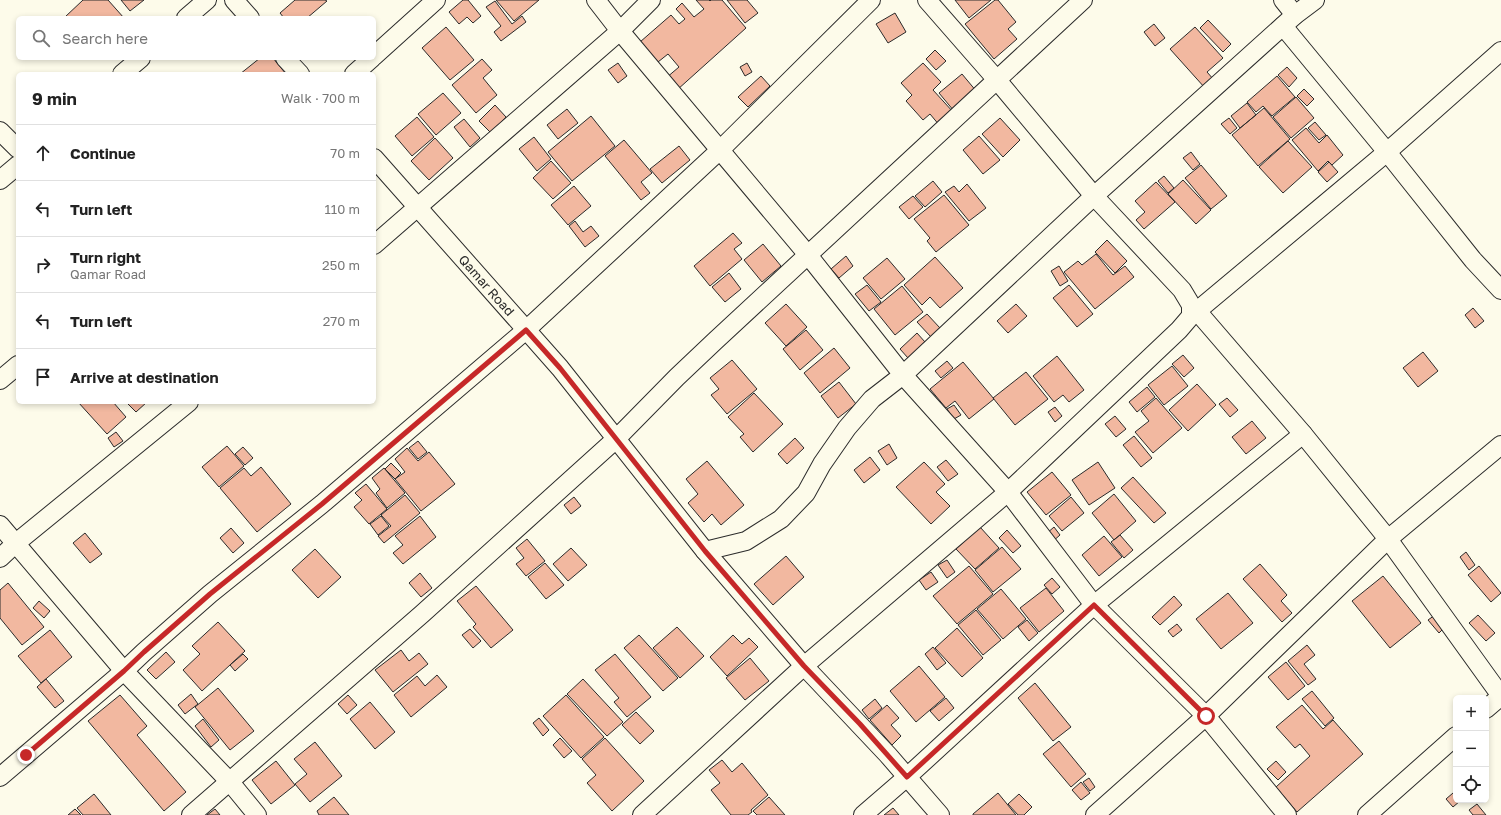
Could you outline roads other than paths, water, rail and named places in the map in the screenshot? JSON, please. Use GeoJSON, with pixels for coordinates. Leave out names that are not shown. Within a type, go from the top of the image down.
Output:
{"type":"FeatureCollection","features":[{"type":"Feature","properties":{"kind":"street"},"geometry":{"type":"LineString","coordinates":[[188,16],[207,0]]}},
{"type":"Feature","properties":{"kind":"street"},"geometry":{"type":"LineString","coordinates":[[234,0],[248,16]]}},
{"type":"Feature","properties":{"kind":"street"},"geometry":{"type":"LineString","coordinates":[[376,54],[436,0]]}},
{"type":"Feature","properties":{"kind":"street"},"geometry":{"type":"LineString","coordinates":[[596,0],[620,31],[808,255],[903,375],[1008,492],[1094,605],[1206,716],[1287,815]]}},
{"type":"Feature","properties":{"kind":"street"},"geometry":{"type":"LineString","coordinates":[[376,243],[620,31],[651,0]]}},
{"type":"Feature","properties":{"kind":"street"},"geometry":{"type":"LineString","coordinates":[[0,777],[124,671],[210,594],[322,504],[526,330],[720,150],[871,0]]}},
{"type":"Feature","properties":{"kind":"street"},"geometry":{"type":"LineString","coordinates":[[928,0],[1094,196],[1182,290],[1194,313],[1303,434],[1388,539],[1501,696],[1489,706]]}},
{"type":"Feature","properties":{"kind":"street"},"geometry":{"type":"LineString","coordinates":[[191,815],[422,614],[616,439],[677,377],[1083,0]]}},
{"type":"Feature","properties":{"kind":"street"},"geometry":{"type":"LineString","coordinates":[[1283,0],[1289,21],[1387,152],[1473,260],[1501,290]]}},
{"type":"Feature","properties":{"kind":"street"},"geometry":{"type":"LineString","coordinates":[[705,551],[746,541],[781,518],[806,493],[822,464],[847,428],[872,398],[903,375],[1094,196],[1314,0]]}},
{"type":"Feature","properties":{"kind":"street"},"geometry":{"type":"LineString","coordinates":[[642,815],[804,666],[1008,492],[1179,330],[1194,313],[1387,152],[1501,51]]}},
{"type":"Feature","properties":{"kind":"street"},"geometry":{"type":"LineString","coordinates":[[124,72],[139,60]]}},
{"type":"Feature","properties":{"kind":"street"},"geometry":{"type":"LineString","coordinates":[[287,60],[298,72]]}},
{"type":"Feature","properties":{"kind":"street"},"geometry":{"type":"LineString","coordinates":[[356,72],[370,60]]}},
{"type":"Feature","properties":{"kind":"street"},"geometry":{"type":"LineString","coordinates":[[0,131],[16,147]]}},
{"type":"Feature","properties":{"kind":"street","name":"Qamar Road"},"geometry":{"type":"LineString","coordinates":[[376,160],[560,368],[705,551],[804,666],[860,724],[940,815]]}},
{"type":"Feature","properties":{"kind":"street"},"geometry":{"type":"LineString","coordinates":[[0,180],[16,167]]}},
{"type":"Feature","properties":{"kind":"street"},"geometry":{"type":"LineString","coordinates":[[0,380],[16,367]]}},
{"type":"Feature","properties":{"kind":"street"},"geometry":{"type":"LineString","coordinates":[[0,558],[16,543],[186,404]]}},
{"type":"Feature","properties":{"kind":"street"},"geometry":{"type":"LineString","coordinates":[[864,815],[1094,605],[1303,434]]}},
{"type":"Feature","properties":{"kind":"street"},"geometry":{"type":"LineString","coordinates":[[1095,815],[1206,716],[1388,539],[1501,445]]}},
{"type":"Feature","properties":{"kind":"street"},"geometry":{"type":"LineString","coordinates":[[0,525],[124,671],[230,782],[257,815]]}},
{"type":"Feature","properties":{"kind":"street"},"geometry":{"type":"LineString","coordinates":[[1367,815],[1453,739]]}}]}
